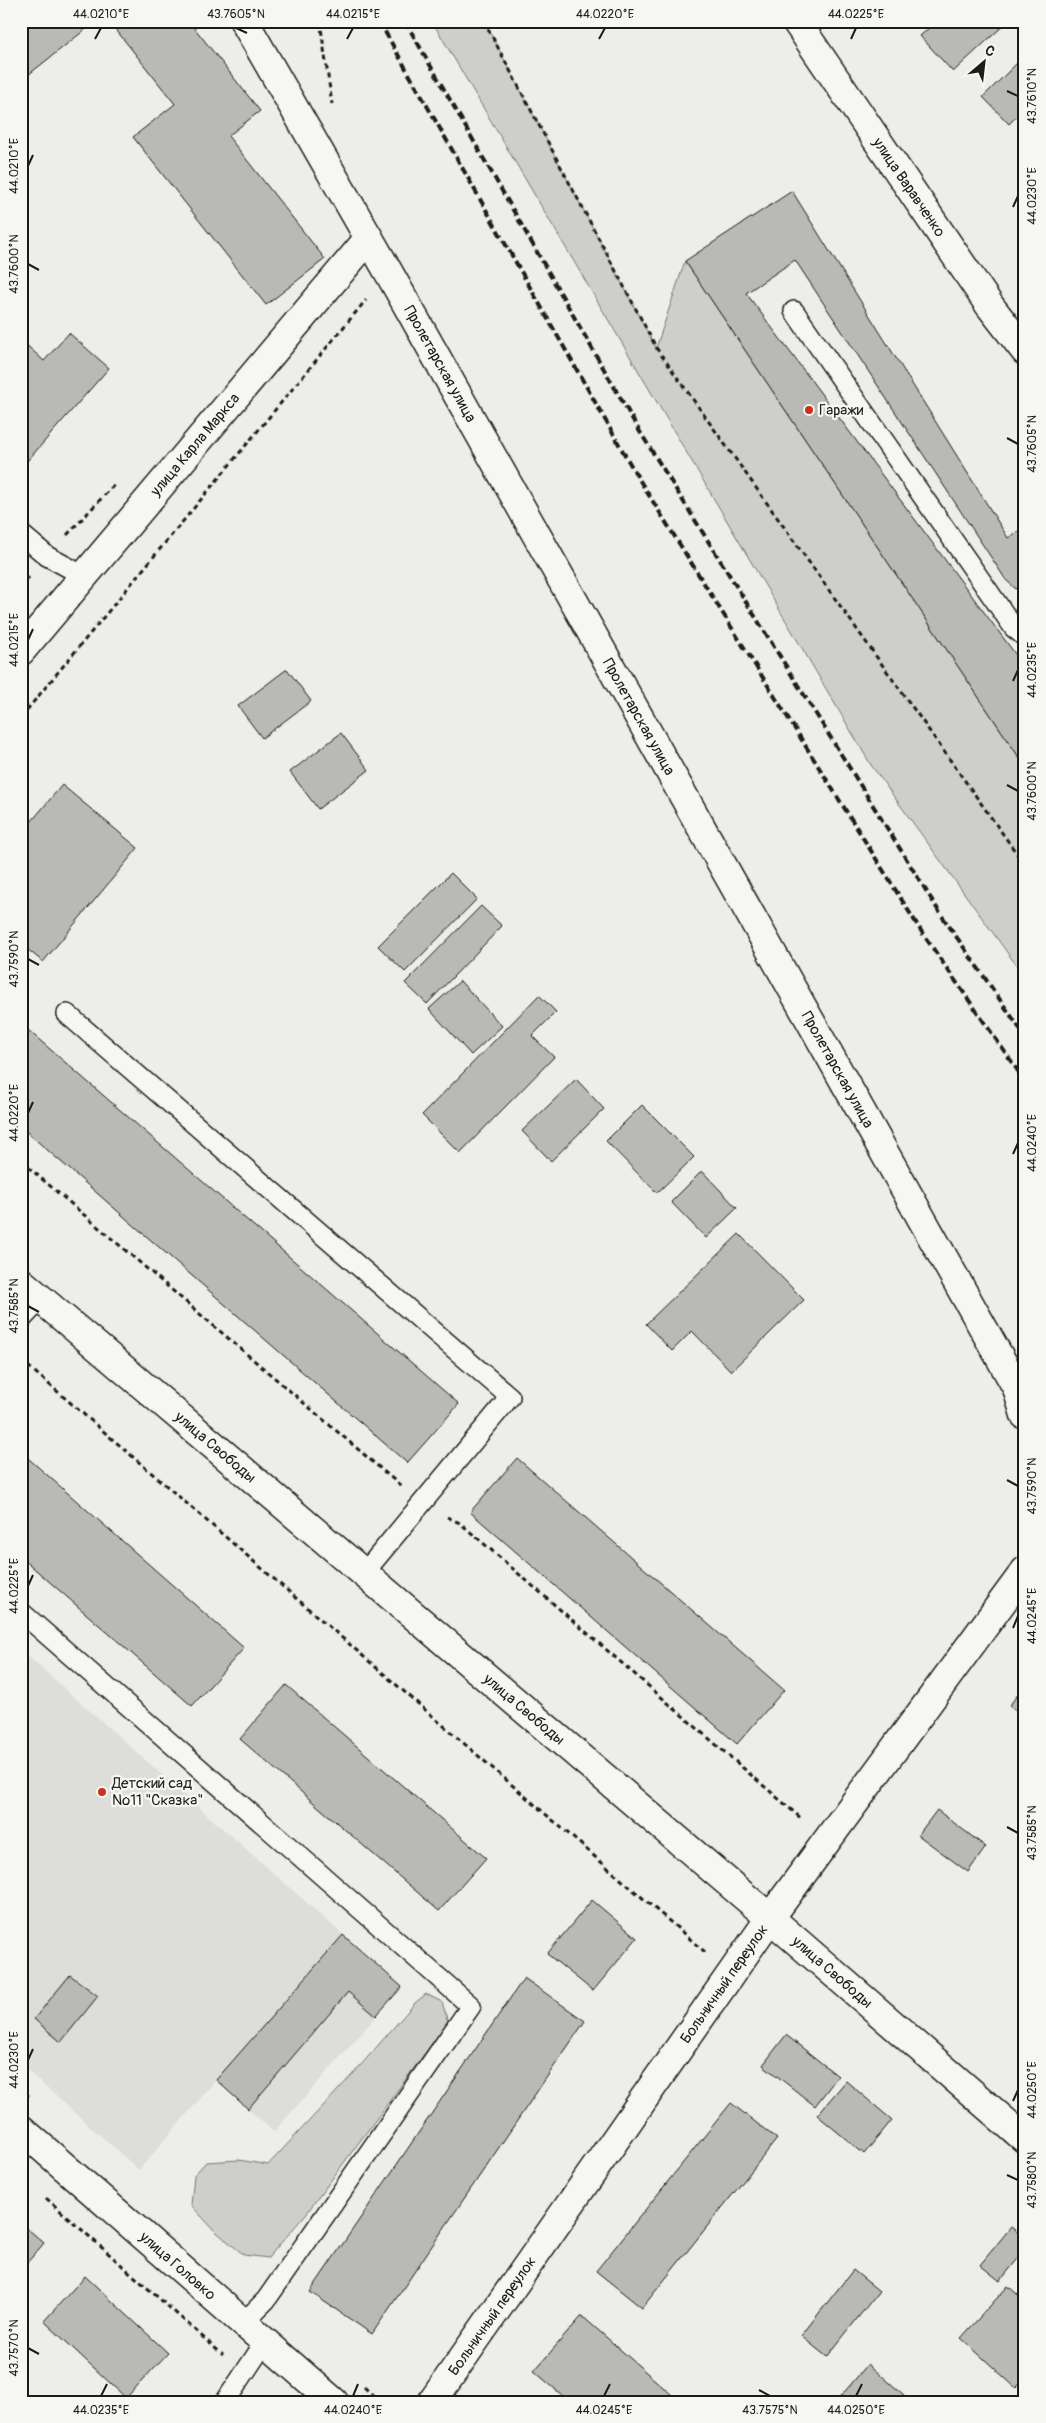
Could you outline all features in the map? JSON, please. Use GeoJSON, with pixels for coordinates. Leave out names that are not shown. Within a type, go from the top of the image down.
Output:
{"type":"FeatureCollection","features":[{"type":"Feature","properties":{"kind":"street","name":"Пролетарская улица"},"geometry":{"type":"LineString","coordinates":[[244,21],[389,273],[1017,1388],[1025,1415]]}},
{"type":"Feature","properties":{"kind":"street","name":"улица Варавченко"},"geometry":{"type":"LineString","coordinates":[[796,21],[990,306],[1025,351]]}},
{"type":"Feature","properties":{"kind":"street","name":"улица Карла Маркса"},"geometry":{"type":"LineString","coordinates":[[21,651],[369,238]]}},
{"type":"Feature","properties":{"kind":"street","name":"улица Свободы"},"geometry":{"type":"LineString","coordinates":[[31,1290],[770,1918],[1025,2139]]}},
{"type":"Feature","properties":{"kind":"street","name":"Больничный переулок"},"geometry":{"type":"LineString","coordinates":[[432,2402],[770,1918],[1025,1571]]}},
{"type":"Feature","properties":{"kind":"street","name":"улица Головко"},"geometry":{"type":"LineString","coordinates":[[21,2129],[334,2402]]}},
{"type":"Feature","properties":{"kind":"lane"},"geometry":{"type":"LineString","coordinates":[[794,310],[1014,628],[1025,637]]}},
{"type":"Feature","properties":{"kind":"lane"},"geometry":{"type":"LineString","coordinates":[[21,534],[47,556],[84,576]]}},
{"type":"Feature","properties":{"kind":"lane"},"geometry":{"type":"LineString","coordinates":[[67,1014],[510,1398],[364,1573]]}},
{"type":"Feature","properties":{"kind":"lane"},"geometry":{"type":"LineString","coordinates":[[21,1320],[31,1290]]}},
{"type":"Feature","properties":{"kind":"lane"},"geometry":{"type":"LineString","coordinates":[[21,1612],[471,2006],[266,2300],[243,2323]]}},
{"type":"Feature","properties":{"kind":"lane"},"geometry":{"type":"LineString","coordinates":[[225,2402],[265,2342]]}},
{"type":"Feature","properties":{"kind":"path"},"geometry":{"type":"LineString","coordinates":[[484,21],[656,348],[1025,864]]}},
{"type":"Feature","properties":{"kind":"path"},"geometry":{"type":"LineString","coordinates":[[21,718],[389,273]]}},
{"type":"Feature","properties":{"kind":"path"},"geometry":{"type":"LineString","coordinates":[[21,1360],[731,1974]]}},
{"type":"Feature","properties":{"kind":"path"},"geometry":{"type":"LineString","coordinates":[[44,2196],[244,2373]]}},
{"type":"Feature","properties":{"kind":"shaded area"},"geometry":{"type":"Polygon","coordinates":[[[432,21],[484,21],[656,348],[685,261],[1025,766],[1025,977],[871,765],[432,21]]]}},
{"type":"Feature","properties":{"kind":"shaded area","name":"Детский сад №11 \"Сказка\""},"geometry":{"type":"Polygon","coordinates":[[[21,1650],[402,1987],[274,2132],[216,2080],[139,2170],[21,2065],[21,1650]]]}},
{"type":"Feature","properties":{"kind":"shaded area"},"geometry":{"type":"Polygon","coordinates":[[[426,1994],[442,2002],[448,2022],[306,2214],[268,2258],[244,2255],[214,2230],[191,2205],[194,2175],[206,2162],[239,2160],[268,2165],[353,2074],[415,2003],[426,1994]]]}},
{"type":"Feature","properties":{"kind":"building"},"geometry":{"type":"Polygon","coordinates":[[[21,21],[96,21],[23,79],[21,76],[21,21]]]}},
{"type":"Feature","properties":{"kind":"building"},"geometry":{"type":"Polygon","coordinates":[[[109,21],[189,21],[260,111],[228,136],[325,259],[266,305],[133,137],[175,104],[109,21]]]}},
{"type":"Feature","properties":{"kind":"building"},"geometry":{"type":"Polygon","coordinates":[[[900,21],[911,21],[906,27],[900,21]]]}},
{"type":"Feature","properties":{"kind":"building"},"geometry":{"type":"Polygon","coordinates":[[[937,21],[1004,21],[1006,23],[953,72],[920,36],[937,21]]]}},
{"type":"Feature","properties":{"kind":"building"},"geometry":{"type":"Polygon","coordinates":[[[1025,55],[1025,108],[1009,124],[983,97],[1025,55]]]}},
{"type":"Feature","properties":{"kind":"building","name":"Гаражи"},"geometry":{"type":"Polygon","coordinates":[[[792,191],[1008,538],[1025,527],[1025,597],[1006,580],[795,260],[746,293],[1025,667],[1025,766],[685,261],[792,191]]]}},
{"type":"Feature","properties":{"kind":"building"},"geometry":{"type":"Polygon","coordinates":[[[69,333],[109,368],[21,468],[21,340],[44,361],[69,333]]]}},
{"type":"Feature","properties":{"kind":"building"},"geometry":{"type":"Polygon","coordinates":[[[287,669],[311,701],[262,738],[238,706],[287,669]]]}},
{"type":"Feature","properties":{"kind":"building"},"geometry":{"type":"Polygon","coordinates":[[[341,733],[369,770],[318,809],[290,772],[341,733]]]}},
{"type":"Feature","properties":{"kind":"building"},"geometry":{"type":"Polygon","coordinates":[[[62,785],[138,848],[43,962],[21,944],[21,824],[26,828],[62,785]]]}},
{"type":"Feature","properties":{"kind":"building"},"geometry":{"type":"Polygon","coordinates":[[[451,873],[477,899],[405,972],[378,946],[451,873]]]}},
{"type":"Feature","properties":{"kind":"building"},"geometry":{"type":"Polygon","coordinates":[[[481,906],[502,926],[427,1004],[405,983],[481,906]]]}},
{"type":"Feature","properties":{"kind":"building"},"geometry":{"type":"Polygon","coordinates":[[[460,981],[502,1026],[471,1055],[429,1009],[460,981]]]}},
{"type":"Feature","properties":{"kind":"building"},"geometry":{"type":"Polygon","coordinates":[[[539,995],[556,1012],[532,1036],[554,1057],[460,1153],[422,1115],[539,995]]]}},
{"type":"Feature","properties":{"kind":"building"},"geometry":{"type":"Polygon","coordinates":[[[21,1024],[459,1404],[407,1463],[21,1127],[21,1024]]]}},
{"type":"Feature","properties":{"kind":"building"},"geometry":{"type":"Polygon","coordinates":[[[576,1079],[604,1109],[551,1161],[522,1131],[576,1079]]]}},
{"type":"Feature","properties":{"kind":"building"},"geometry":{"type":"Polygon","coordinates":[[[642,1105],[694,1157],[657,1193],[606,1141],[642,1105]]]}},
{"type":"Feature","properties":{"kind":"building"},"geometry":{"type":"Polygon","coordinates":[[[702,1171],[737,1208],[706,1238],[671,1202],[702,1171]]]}},
{"type":"Feature","properties":{"kind":"building"},"geometry":{"type":"Polygon","coordinates":[[[739,1234],[804,1300],[731,1371],[692,1331],[672,1351],[646,1324],[739,1234]]]}},
{"type":"Feature","properties":{"kind":"building"},"geometry":{"type":"Polygon","coordinates":[[[21,1452],[244,1648],[192,1706],[21,1557],[21,1452]]]}},
{"type":"Feature","properties":{"kind":"building"},"geometry":{"type":"Polygon","coordinates":[[[517,1458],[784,1690],[737,1744],[470,1512],[517,1458]]]}},
{"type":"Feature","properties":{"kind":"building"},"geometry":{"type":"Polygon","coordinates":[[[286,1685],[486,1858],[439,1911],[240,1739],[286,1685]]]}},
{"type":"Feature","properties":{"kind":"building"},"geometry":{"type":"Polygon","coordinates":[[[1025,1685],[1025,1718],[1009,1706],[1025,1685]]]}},
{"type":"Feature","properties":{"kind":"building"},"geometry":{"type":"Polygon","coordinates":[[[937,1810],[986,1847],[968,1872],[918,1835],[937,1810]]]}},
{"type":"Feature","properties":{"kind":"building"},"geometry":{"type":"Polygon","coordinates":[[[592,1900],[637,1938],[593,1991],[547,1954],[592,1900]]]}},
{"type":"Feature","properties":{"kind":"building"},"geometry":{"type":"Polygon","coordinates":[[[343,1935],[402,1987],[376,2016],[348,1992],[248,2109],[216,2080],[343,1935]]]}},
{"type":"Feature","properties":{"kind":"building"},"geometry":{"type":"Polygon","coordinates":[[[70,1975],[98,1996],[61,2042],[34,2019],[70,1975]]]}},
{"type":"Feature","properties":{"kind":"building"},"geometry":{"type":"Polygon","coordinates":[[[524,1978],[585,2021],[372,2334],[310,2292],[524,1978]]]}},
{"type":"Feature","properties":{"kind":"building"},"geometry":{"type":"Polygon","coordinates":[[[786,2035],[838,2076],[815,2106],[763,2065],[786,2035]]]}},
{"type":"Feature","properties":{"kind":"building"},"geometry":{"type":"Polygon","coordinates":[[[846,2081],[892,2120],[864,2154],[817,2115],[846,2081]]]}},
{"type":"Feature","properties":{"kind":"building"},"geometry":{"type":"Polygon","coordinates":[[[731,2103],[777,2139],[642,2308],[596,2271],[731,2103]]]}},
{"type":"Feature","properties":{"kind":"building"},"geometry":{"type":"Polygon","coordinates":[[[21,2223],[44,2243],[21,2270],[21,2223]]]}},
{"type":"Feature","properties":{"kind":"building"},"geometry":{"type":"Polygon","coordinates":[[[1011,2227],[1025,2238],[1025,2250],[1000,2281],[980,2265],[1011,2227]]]}},
{"type":"Feature","properties":{"kind":"building"},"geometry":{"type":"Polygon","coordinates":[[[853,2270],[879,2291],[827,2357],[801,2336],[853,2270]]]}},
{"type":"Feature","properties":{"kind":"building"},"geometry":{"type":"Polygon","coordinates":[[[85,2276],[168,2353],[126,2398],[44,2321],[85,2276]]]}},
{"type":"Feature","properties":{"kind":"building"},"geometry":{"type":"Polygon","coordinates":[[[1008,2286],[1025,2301],[1025,2378],[1016,2388],[961,2338],[1008,2286]]]}},
{"type":"Feature","properties":{"kind":"building"},"geometry":{"type":"Polygon","coordinates":[[[582,2316],[680,2402],[570,2402],[534,2371],[582,2316]]]}},
{"type":"Feature","properties":{"kind":"building"},"geometry":{"type":"Polygon","coordinates":[[[868,2364],[904,2395],[898,2402],[836,2402],[868,2364]]]}},
{"type":"Feature","properties":{"kind":"railway"},"geometry":{"type":"LineString","coordinates":[[379,21],[637,476],[923,934],[1025,1081]]}},
{"type":"Feature","properties":{"kind":"railway"},"geometry":{"type":"LineString","coordinates":[[405,21],[637,427],[940,913],[1025,1036]]}},
{"type":"Feature","properties":{"kind":"place","name":"Гаражи"},"geometry":{"type":"Point","coordinates":[809,410]}},
{"type":"Feature","properties":{"kind":"place","name":"Детский сад №11 \"Сказка\""},"geometry":{"type":"Point","coordinates":[102,1792]}}]}
